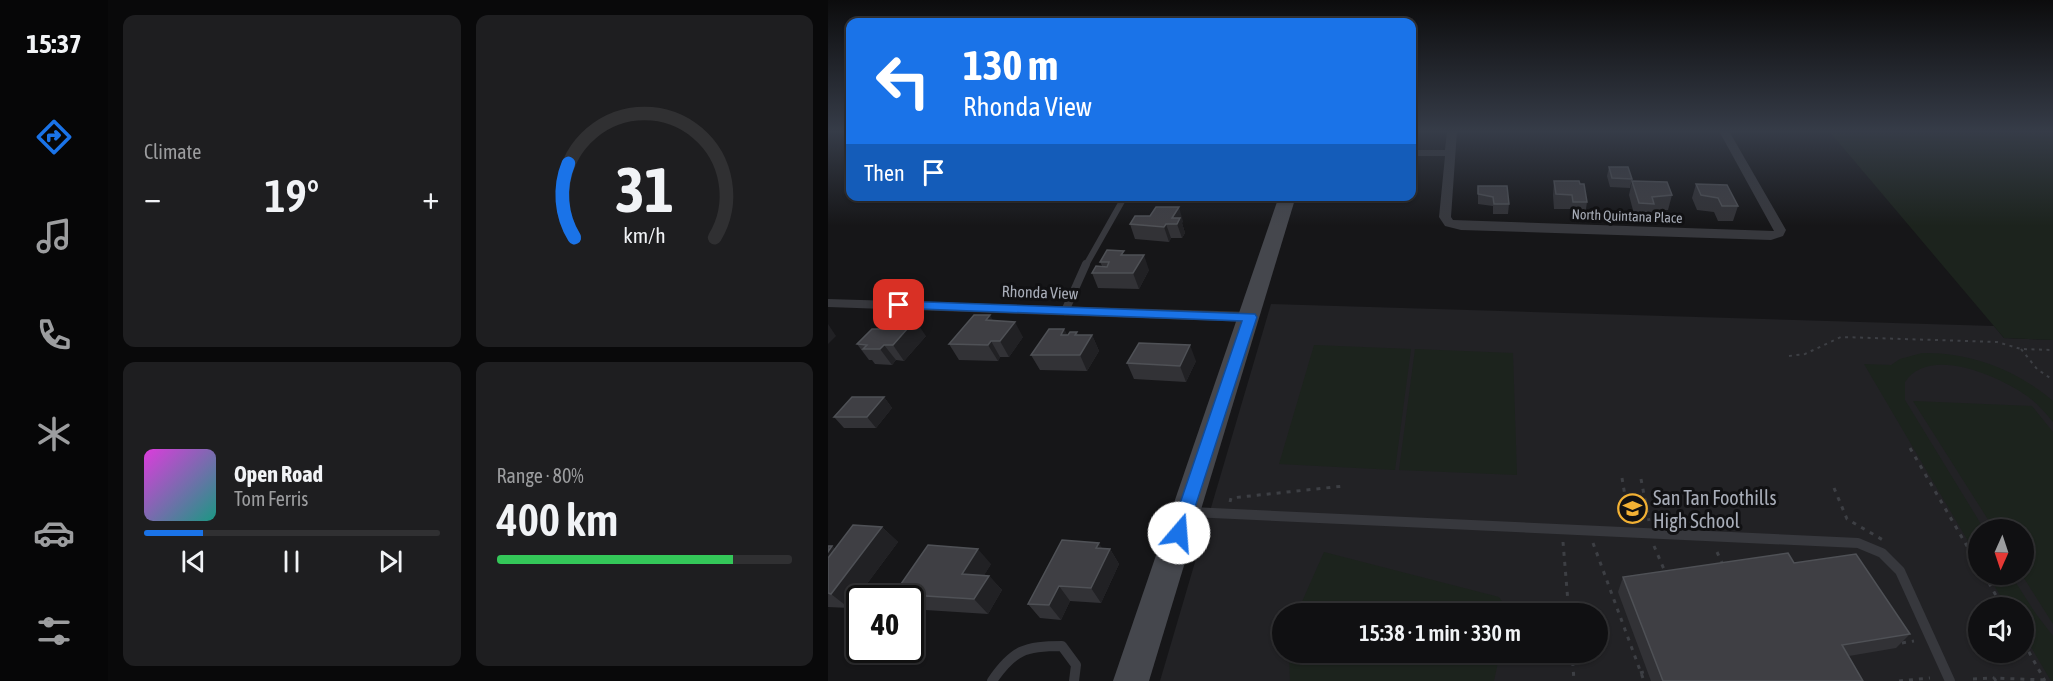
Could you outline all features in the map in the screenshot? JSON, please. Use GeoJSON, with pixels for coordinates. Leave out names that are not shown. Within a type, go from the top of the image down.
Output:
{"type":"FeatureCollection","features":[{"type":"Feature","properties":{"kind":"street","name":"North Quintana Place"},"geometry":{"type":"LineString","coordinates":[[1449,163],[1445,217],[1449,223],[1461,226],[1771,236],[1779,233],[1780,230],[1742,163]]}},
{"type":"Feature","properties":{"kind":"street"},"geometry":{"type":"LineString","coordinates":[[1131,681],[1286,201]]}},
{"type":"Feature","properties":{"kind":"street","name":"Rhonda View"},"geometry":{"type":"LineString","coordinates":[[828,303],[1250,317]]}},
{"type":"Feature","properties":{"kind":"lane"},"geometry":{"type":"LineString","coordinates":[[1065,311],[1089,258],[1122,201]]}},
{"type":"Feature","properties":{"kind":"lane"},"geometry":{"type":"LineString","coordinates":[[1185,512],[1858,543],[1885,554],[1900,571],[1950,681]]}},
{"type":"Feature","properties":{"kind":"lane"},"geometry":{"type":"LineString","coordinates":[[992,681],[1006,660],[1031,645],[1062,646],[1076,665],[1074,681]]}},
{"type":"Feature","properties":{"kind":"path"},"geometry":{"type":"LineString","coordinates":[[1789,356],[1807,355],[1825,341],[1841,337],[1997,342],[2021,349],[2053,350]]}},
{"type":"Feature","properties":{"kind":"path"},"geometry":{"type":"LineString","coordinates":[[2021,349],[2037,369],[2053,380]]}},
{"type":"Feature","properties":{"kind":"path"},"geometry":{"type":"LineString","coordinates":[[1911,448],[1968,548]]}},
{"type":"Feature","properties":{"kind":"path"},"geometry":{"type":"LineString","coordinates":[[1622,478],[1625,496],[1644,497]]}},
{"type":"Feature","properties":{"kind":"path"},"geometry":{"type":"LineString","coordinates":[[1641,479],[1649,521]]}},
{"type":"Feature","properties":{"kind":"path"},"geometry":{"type":"LineString","coordinates":[[1230,502],[1231,498],[1344,486]]}},
{"type":"Feature","properties":{"kind":"path"},"geometry":{"type":"LineString","coordinates":[[1834,488],[1847,519],[1888,544]]}},
{"type":"Feature","properties":{"kind":"path"},"geometry":{"type":"LineString","coordinates":[[1563,541],[1568,603]]}},
{"type":"Feature","properties":{"kind":"path"},"geometry":{"type":"LineString","coordinates":[[1593,543],[1644,681]]}},
{"type":"Feature","properties":{"kind":"path"},"geometry":{"type":"LineString","coordinates":[[1654,546],[1670,582]]}},
{"type":"Feature","properties":{"kind":"path"},"geometry":{"type":"LineString","coordinates":[[1716,552],[1727,573]]}},
{"type":"Feature","properties":{"kind":"path"},"geometry":{"type":"LineString","coordinates":[[1893,644],[1914,641]]}},
{"type":"Feature","properties":{"kind":"path"},"geometry":{"type":"LineString","coordinates":[[2034,661],[2045,681]]}},
{"type":"Feature","properties":{"kind":"path"},"geometry":{"type":"LineString","coordinates":[[1573,663],[1574,681]]}},
{"type":"Feature","properties":{"kind":"path"},"geometry":{"type":"LineString","coordinates":[[1640,672],[1647,671]]}},
{"type":"Feature","properties":{"kind":"path"},"geometry":{"type":"LineString","coordinates":[[1899,681],[1930,678]]}},
{"type":"Feature","properties":{"kind":"path"},"geometry":{"type":"LineString","coordinates":[[1972,680],[2045,681]]}},
{"type":"Feature","properties":{"kind":"shaded area"},"geometry":{"type":"Polygon","coordinates":[[[1856,163],[2053,163],[2053,340],[2004,338],[1856,163]]]}},
{"type":"Feature","properties":{"kind":"shaded area","name":"San Tan Foothills High School"},"geometry":{"type":"Polygon","coordinates":[[[1271,304],[1994,326],[2004,338],[2053,340],[2053,681],[1160,681],[1271,304]]]}},
{"type":"Feature","properties":{"kind":"shaded area"},"geometry":{"type":"Polygon","coordinates":[[[1314,345],[1411,349],[1395,470],[1279,464],[1314,345]]]}},
{"type":"Feature","properties":{"kind":"shaded area"},"geometry":{"type":"Polygon","coordinates":[[[1415,349],[1513,353],[1517,475],[1399,470],[1415,349]]]}},
{"type":"Feature","properties":{"kind":"shaded area"},"geometry":{"type":"Polygon","coordinates":[[[1922,353],[1975,360],[2024,380],[2053,401],[2053,422],[2034,402],[2015,388],[1982,373],[1947,365],[1930,366],[1916,371],[1905,382],[1905,400],[1978,519],[1968,519],[1968,541],[1864,364],[1891,365],[1900,359],[1922,353]]]}},
{"type":"Feature","properties":{"kind":"shaded area"},"geometry":{"type":"Polygon","coordinates":[[[1913,401],[2032,406],[2053,432],[2053,624],[2028,585],[2034,585],[2034,519],[1988,519],[1913,401]]]}},
{"type":"Feature","properties":{"kind":"shaded area"},"geometry":{"type":"Polygon","coordinates":[[[1324,552],[1499,597],[1503,603],[1301,603],[1324,552]]]}},
{"type":"Feature","properties":{"kind":"shaded area"},"geometry":{"type":"Polygon","coordinates":[[[1994,585],[2017,585],[2025,597],[2001,597],[1994,585]]]}},
{"type":"Feature","properties":{"kind":"shaded area"},"geometry":{"type":"Polygon","coordinates":[[[2034,611],[2053,636],[2053,681],[2034,652],[2034,611]]]}},
{"type":"Feature","properties":{"kind":"shaded area"},"geometry":{"type":"Polygon","coordinates":[[[1289,663],[1498,663],[1494,681],[1290,681],[1289,663]]]}},
{"type":"Feature","properties":{"kind":"building"},"geometry":{"type":"Polygon","coordinates":[[[1609,167],[1628,167],[1632,179],[1612,178],[1609,167]]]}},
{"type":"Feature","properties":{"kind":"building"},"geometry":{"type":"Polygon","coordinates":[[[1554,181],[1579,181],[1580,184],[1584,184],[1587,202],[1573,202],[1572,195],[1556,194],[1554,181]]]}},
{"type":"Feature","properties":{"kind":"building"},"geometry":{"type":"Polygon","coordinates":[[[1632,181],[1667,182],[1672,195],[1652,197],[1654,204],[1639,203],[1632,181]]]}},
{"type":"Feature","properties":{"kind":"building"},"geometry":{"type":"Polygon","coordinates":[[[1696,184],[1727,185],[1738,206],[1722,206],[1718,198],[1701,195],[1696,184]]]}},
{"type":"Feature","properties":{"kind":"building"},"geometry":{"type":"Polygon","coordinates":[[[1478,186],[1507,186],[1509,204],[1494,204],[1493,197],[1478,194],[1478,186]]]}},
{"type":"Feature","properties":{"kind":"building"},"geometry":{"type":"Polygon","coordinates":[[[1156,207],[1179,207],[1172,218],[1180,218],[1177,224],[1166,224],[1164,227],[1130,224],[1135,216],[1150,216],[1156,207]]]}},
{"type":"Feature","properties":{"kind":"building"},"geometry":{"type":"Polygon","coordinates":[[[1107,250],[1124,251],[1121,255],[1144,255],[1133,273],[1092,273],[1096,266],[1107,267],[1109,262],[1100,262],[1107,250]]]}},
{"type":"Feature","properties":{"kind":"building"},"geometry":{"type":"Polygon","coordinates":[[[974,315],[990,315],[986,320],[1015,322],[1000,341],[991,341],[988,345],[949,344],[974,315]]]}},
{"type":"Feature","properties":{"kind":"building"},"geometry":{"type":"Polygon","coordinates":[[[900,320],[915,320],[893,345],[884,345],[880,349],[863,349],[867,345],[857,344],[872,329],[891,329],[900,320]]]}},
{"type":"Feature","properties":{"kind":"building"},"geometry":{"type":"Polygon","coordinates":[[[1049,329],[1064,329],[1061,335],[1077,332],[1075,335],[1092,335],[1080,355],[1031,355],[1049,329]]]}},
{"type":"Feature","properties":{"kind":"building"},"geometry":{"type":"Polygon","coordinates":[[[1139,343],[1190,345],[1180,366],[1127,363],[1139,343]]]}},
{"type":"Feature","properties":{"kind":"building"},"geometry":{"type":"Polygon","coordinates":[[[852,397],[884,397],[867,417],[834,417],[852,397]]]}},
{"type":"Feature","properties":{"kind":"building"},"geometry":{"type":"Polygon","coordinates":[[[853,525],[882,527],[831,594],[828,593],[828,558],[853,525]]]}},
{"type":"Feature","properties":{"kind":"building"},"geometry":{"type":"Polygon","coordinates":[[[1062,540],[1099,543],[1096,548],[1110,549],[1091,588],[1059,586],[1049,605],[1028,604],[1062,540]]]}},
{"type":"Feature","properties":{"kind":"building"},"geometry":{"type":"Polygon","coordinates":[[[928,545],[978,549],[962,574],[989,576],[974,599],[924,596],[924,585],[900,585],[928,545]]]}},
{"type":"Feature","properties":{"kind":"building"},"geometry":{"type":"Polygon","coordinates":[[[1788,553],[1794,563],[1856,554],[1910,634],[1842,645],[1863,681],[1663,681],[1623,577],[1788,553]]]}},
{"type":"Feature","properties":{"kind":"place","name":"San Tan Foothills High School"},"geometry":{"type":"Point","coordinates":[1632,509]}},
{"type":"Feature","properties":{"kind":"route"},"geometry":{"type":"LineString","coordinates":[[899,305],[1250,317],[1179,533]]}}]}
